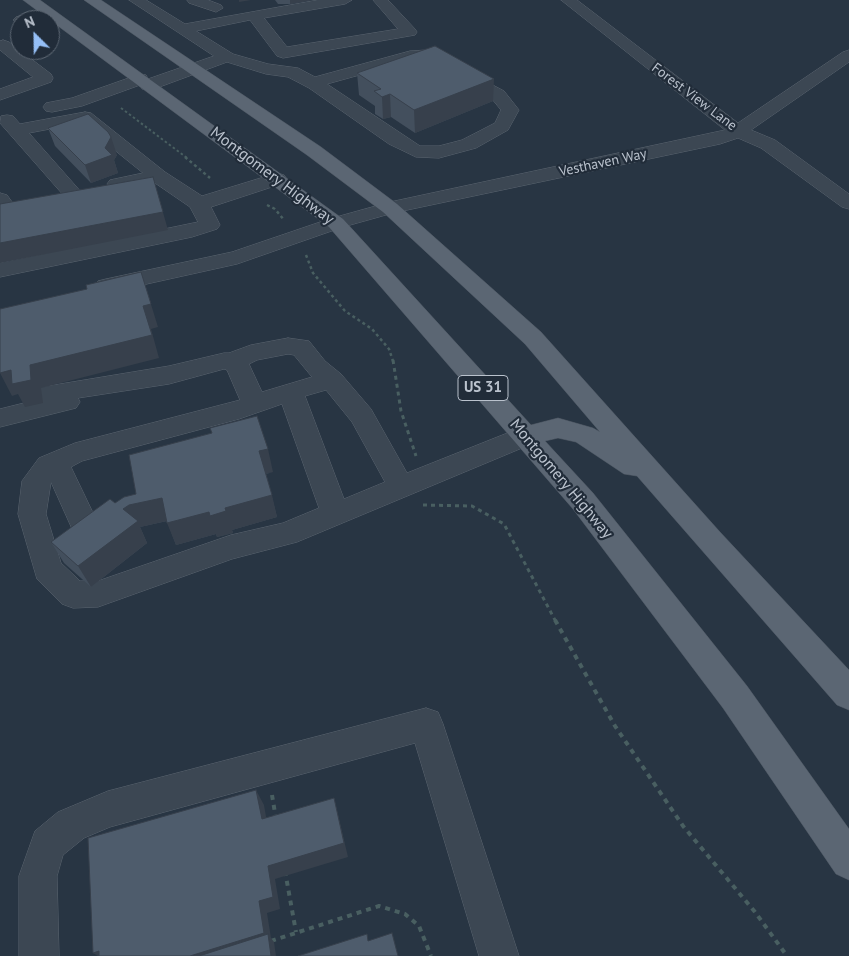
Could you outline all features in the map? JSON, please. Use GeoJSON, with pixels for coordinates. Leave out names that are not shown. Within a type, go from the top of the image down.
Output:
{"type":"FeatureCollection","features":[{"type":"Feature","properties":{"kind":"main road"},"geometry":{"type":"LineString","coordinates":[[91,0],[314,151],[390,208],[532,338],[849,694]]}},
{"type":"Feature","properties":{"kind":"main road","name":"Montgomery Highway"},"geometry":{"type":"LineString","coordinates":[[60,25],[148,84],[336,223],[583,501],[735,698],[849,861]]}},
{"type":"Feature","properties":{"kind":"main road"},"geometry":{"type":"LineString","coordinates":[[525,436],[558,428],[584,435],[663,486]]}},
{"type":"Feature","properties":{"kind":"street"},"geometry":{"type":"LineString","coordinates":[[136,0],[227,57],[266,69],[292,72],[315,84],[396,140],[416,151],[439,152],[469,144],[502,126],[510,110],[498,96],[427,55],[410,56],[326,78],[315,84]]}},
{"type":"Feature","properties":{"kind":"street"},"geometry":{"type":"LineString","coordinates":[[194,0],[217,9],[254,15],[340,1],[351,21],[367,40]]}},
{"type":"Feature","properties":{"kind":"street"},"geometry":{"type":"LineString","coordinates":[[254,15],[282,53],[409,32],[380,0]]}},
{"type":"Feature","properties":{"kind":"street","name":"Forest View Lane"},"geometry":{"type":"LineString","coordinates":[[568,0],[738,131],[768,144],[849,203]]}},
{"type":"Feature","properties":{"kind":"street"},"geometry":{"type":"LineString","coordinates":[[296,8],[325,47]]}},
{"type":"Feature","properties":{"kind":"street"},"geometry":{"type":"LineString","coordinates":[[183,29],[217,9]]}},
{"type":"Feature","properties":{"kind":"street"},"geometry":{"type":"LineString","coordinates":[[0,95],[45,78],[2,46]]}},
{"type":"Feature","properties":{"kind":"street","name":"Vesthaven Way"},"geometry":{"type":"LineString","coordinates":[[83,292],[237,257],[336,223],[390,208],[720,138],[738,131],[849,55]]}},
{"type":"Feature","properties":{"kind":"street"},"geometry":{"type":"LineString","coordinates":[[8,124],[76,102],[148,84],[227,57]]}},
{"type":"Feature","properties":{"kind":"street"},"geometry":{"type":"LineString","coordinates":[[8,124],[85,117],[116,105],[148,84]]}},
{"type":"Feature","properties":{"kind":"street"},"geometry":{"type":"LineString","coordinates":[[0,270],[192,231],[210,225],[198,203],[158,176],[85,117]]}},
{"type":"Feature","properties":{"kind":"street"},"geometry":{"type":"LineString","coordinates":[[8,124],[79,191],[158,176]]}},
{"type":"Feature","properties":{"kind":"street"},"geometry":{"type":"LineString","coordinates":[[198,203],[214,201],[277,179]]}},
{"type":"Feature","properties":{"kind":"street"},"geometry":{"type":"LineString","coordinates":[[22,401],[232,362],[251,353],[270,348],[301,347],[316,367],[332,380],[362,416],[410,482]]}},
{"type":"Feature","properties":{"kind":"street"},"geometry":{"type":"LineString","coordinates":[[232,362],[241,372],[255,404]]}},
{"type":"Feature","properties":{"kind":"street"},"geometry":{"type":"LineString","coordinates":[[0,418],[135,387],[174,374]]}},
{"type":"Feature","properties":{"kind":"street"},"geometry":{"type":"LineString","coordinates":[[332,380],[290,391],[239,410],[75,453],[48,465],[36,481],[32,514],[48,570],[73,595],[98,594],[129,572],[287,534],[525,436]]}},
{"type":"Feature","properties":{"kind":"street"},"geometry":{"type":"LineString","coordinates":[[290,391],[335,513]]}},
{"type":"Feature","properties":{"kind":"street"},"geometry":{"type":"LineString","coordinates":[[54,462],[92,542]]}},
{"type":"Feature","properties":{"kind":"street"},"geometry":{"type":"LineString","coordinates":[[39,956],[38,876],[48,844],[70,825],[108,809],[426,724],[499,956]]}},
{"type":"Feature","properties":{"kind":"path"},"geometry":{"type":"LineString","coordinates":[[116,105],[159,135],[220,188],[275,209],[305,252],[313,273],[345,311],[372,329],[389,349],[393,360],[401,411],[418,461],[410,482],[418,491],[414,503],[441,507],[472,506],[499,520],[508,528],[541,596],[615,726],[683,826],[755,912],[787,956]]}},
{"type":"Feature","properties":{"kind":"path"},"geometry":{"type":"LineString","coordinates":[[267,766],[277,825]]}},
{"type":"Feature","properties":{"kind":"path"},"geometry":{"type":"LineString","coordinates":[[284,864],[296,932]]}},
{"type":"Feature","properties":{"kind":"path"},"geometry":{"type":"LineString","coordinates":[[271,941],[379,906],[405,914],[419,926],[431,956]]}},
{"type":"Feature","properties":{"kind":"building"},"geometry":{"type":"Polygon","coordinates":[[[435,46],[494,79],[414,110],[390,94],[382,97],[374,91],[381,89],[357,73],[435,46]]]}},
{"type":"Feature","properties":{"kind":"building"},"geometry":{"type":"Polygon","coordinates":[[[88,114],[111,137],[105,148],[112,155],[85,165],[48,128],[88,114]]]}},
{"type":"Feature","properties":{"kind":"building"},"geometry":{"type":"Polygon","coordinates":[[[153,177],[163,212],[0,243],[0,204],[153,177]]]}},
{"type":"Feature","properties":{"kind":"building"},"geometry":{"type":"Polygon","coordinates":[[[141,272],[151,304],[143,306],[152,335],[30,365],[31,380],[12,384],[11,370],[0,373],[0,309],[87,289],[86,285],[141,272]]]}},
{"type":"Feature","properties":{"kind":"building"},"geometry":{"type":"Polygon","coordinates":[[[257,416],[268,449],[259,451],[272,495],[225,508],[226,511],[210,516],[209,512],[167,523],[162,498],[129,505],[123,509],[138,521],[78,566],[51,542],[110,499],[115,503],[124,497],[136,494],[129,455],[212,433],[210,428],[257,416]]]}},
{"type":"Feature","properties":{"kind":"building"},"geometry":{"type":"Polygon","coordinates":[[[256,790],[262,819],[334,798],[344,843],[268,866],[273,897],[259,901],[264,933],[190,956],[99,956],[99,951],[93,953],[88,838],[256,790]]]}},
{"type":"Feature","properties":{"kind":"building"},"geometry":{"type":"Polygon","coordinates":[[[392,933],[398,956],[298,956],[367,934],[368,941],[392,933]]]}},
{"type":"Feature","properties":{"kind":"building"},"geometry":{"type":"Polygon","coordinates":[[[268,934],[271,956],[199,956],[268,934]]]}}]}
